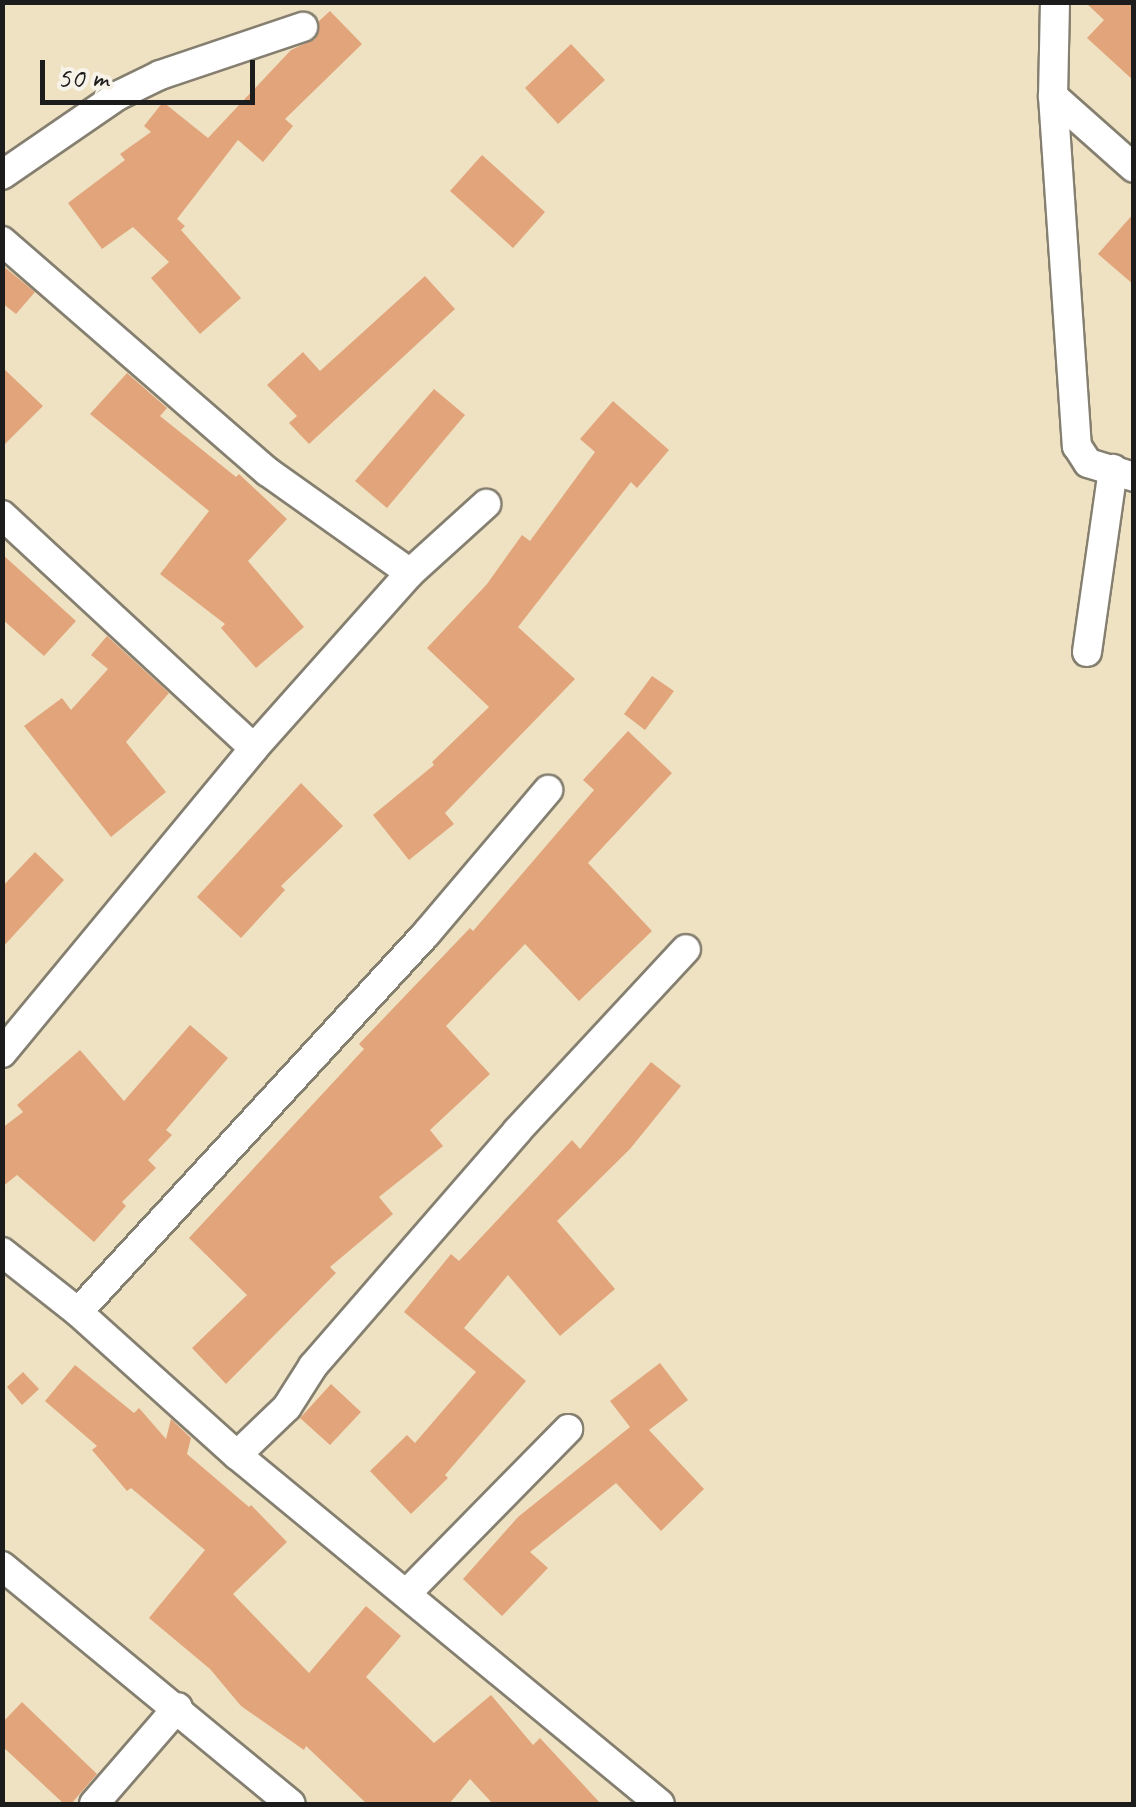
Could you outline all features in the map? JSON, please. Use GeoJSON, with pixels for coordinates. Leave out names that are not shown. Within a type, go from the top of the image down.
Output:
{"type":"FeatureCollection","features":[{"type":"Feature","properties":{"kind":"street"},"geometry":{"type":"LineString","coordinates":[[1055,2],[1053,96],[1077,446],[1088,463],[1123,473],[1087,652]]}},
{"type":"Feature","properties":{"kind":"street"},"geometry":{"type":"LineString","coordinates":[[2,175],[117,96],[160,75],[303,28]]}},
{"type":"Feature","properties":{"kind":"street"},"geometry":{"type":"LineString","coordinates":[[1053,96],[1134,168]]}},
{"type":"Feature","properties":{"kind":"street"},"geometry":{"type":"LineString","coordinates":[[2,241],[268,472],[410,573]]}},
{"type":"Feature","properties":{"kind":"street"},"geometry":{"type":"LineString","coordinates":[[2,1053],[254,748],[410,573],[486,504]]}},
{"type":"Feature","properties":{"kind":"street"},"geometry":{"type":"LineString","coordinates":[[2,515],[254,748]]}},
{"type":"Feature","properties":{"kind":"street"},"geometry":{"type":"LineString","coordinates":[[78,1312],[426,934],[548,790]]}},
{"type":"Feature","properties":{"kind":"street"},"geometry":{"type":"LineString","coordinates":[[236,1455],[287,1407],[313,1366],[504,1146],[686,949]]}},
{"type":"Feature","properties":{"kind":"street"},"geometry":{"type":"LineString","coordinates":[[2,1252],[78,1312],[236,1455],[660,1804]]}},
{"type":"Feature","properties":{"kind":"street"},"geometry":{"type":"LineString","coordinates":[[407,1594],[568,1429]]}},
{"type":"Feature","properties":{"kind":"street"},"geometry":{"type":"LineString","coordinates":[[2,1566],[178,1707],[290,1804]]}},
{"type":"Feature","properties":{"kind":"street"},"geometry":{"type":"LineString","coordinates":[[94,1804],[178,1707]]}},
{"type":"Feature","properties":{"kind":"building"},"geometry":{"type":"Polygon","coordinates":[[[1085,2],[1134,2],[1134,81],[1087,38],[1104,20],[1085,2]]]}},
{"type":"Feature","properties":{"kind":"building"},"geometry":{"type":"Polygon","coordinates":[[[330,11],[362,44],[285,119],[293,126],[263,162],[238,140],[177,219],[185,226],[181,230],[241,298],[200,334],[151,278],[169,262],[133,227],[102,249],[68,203],[125,160],[120,154],[151,132],[144,126],[163,102],[208,138],[291,50],[315,39],[319,21],[330,11]]]}},
{"type":"Feature","properties":{"kind":"building"},"geometry":{"type":"Polygon","coordinates":[[[571,44],[605,80],[558,124],[525,88],[571,44]]]}},
{"type":"Feature","properties":{"kind":"building"},"geometry":{"type":"Polygon","coordinates":[[[482,155],[545,212],[513,248],[450,191],[482,155]]]}},
{"type":"Feature","properties":{"kind":"building"},"geometry":{"type":"Polygon","coordinates":[[[1134,213],[1134,285],[1098,254],[1134,213]]]}},
{"type":"Feature","properties":{"kind":"building"},"geometry":{"type":"Polygon","coordinates":[[[2,265],[35,292],[16,314],[2,303],[2,265]]]}},
{"type":"Feature","properties":{"kind":"building"},"geometry":{"type":"Polygon","coordinates":[[[425,276],[455,309],[309,444],[289,423],[297,416],[267,385],[303,352],[320,371],[425,276]]]}},
{"type":"Feature","properties":{"kind":"building"},"geometry":{"type":"Polygon","coordinates":[[[2,367],[43,406],[2,447],[2,367]]]}},
{"type":"Feature","properties":{"kind":"building"},"geometry":{"type":"Polygon","coordinates":[[[127,373],[167,408],[160,416],[236,477],[239,474],[287,519],[248,561],[304,627],[256,668],[221,628],[225,624],[160,574],[209,511],[90,414],[127,373]]]}},
{"type":"Feature","properties":{"kind":"building"},"geometry":{"type":"Polygon","coordinates":[[[434,389],[465,415],[387,508],[355,481],[434,389]]]}},
{"type":"Feature","properties":{"kind":"building"},"geometry":{"type":"Polygon","coordinates":[[[613,401],[669,450],[637,488],[631,482],[518,627],[575,679],[445,813],[454,824],[409,860],[373,815],[434,765],[432,762],[489,707],[427,648],[487,584],[522,535],[530,541],[595,452],[580,439],[613,401]]]}},
{"type":"Feature","properties":{"kind":"building"},"geometry":{"type":"Polygon","coordinates":[[[2,554],[76,621],[44,656],[2,619],[2,554]]]}},
{"type":"Feature","properties":{"kind":"building"},"geometry":{"type":"Polygon","coordinates":[[[107,636],[169,693],[126,742],[166,792],[111,837],[24,726],[62,698],[71,710],[108,669],[91,655],[107,636]]]}},
{"type":"Feature","properties":{"kind":"building"},"geometry":{"type":"Polygon","coordinates":[[[652,676],[674,691],[645,730],[624,714],[652,676]]]}},
{"type":"Feature","properties":{"kind":"building"},"geometry":{"type":"Polygon","coordinates":[[[628,731],[672,773],[588,863],[652,931],[579,1001],[525,944],[446,1026],[490,1074],[430,1130],[443,1146],[379,1197],[393,1214],[330,1267],[336,1273],[226,1384],[192,1348],[247,1295],[189,1238],[364,1049],[359,1044],[470,928],[473,931],[594,790],[583,780],[628,731]]]}},
{"type":"Feature","properties":{"kind":"building"},"geometry":{"type":"Polygon","coordinates":[[[301,783],[343,826],[281,886],[285,890],[241,938],[197,897],[301,783]]]}},
{"type":"Feature","properties":{"kind":"building"},"geometry":{"type":"Polygon","coordinates":[[[35,852],[64,880],[2,948],[2,887],[35,852]]]}},
{"type":"Feature","properties":{"kind":"building"},"geometry":{"type":"Polygon","coordinates":[[[190,1025],[228,1058],[166,1130],[172,1135],[148,1160],[156,1168],[122,1202],[126,1206],[94,1242],[17,1175],[2,1187],[2,1128],[23,1112],[17,1105],[80,1050],[124,1101],[190,1025]]]}},
{"type":"Feature","properties":{"kind":"building"},"geometry":{"type":"Polygon","coordinates":[[[651,1062],[681,1086],[630,1149],[557,1221],[615,1289],[560,1336],[508,1275],[464,1328],[526,1381],[445,1475],[448,1478],[411,1514],[370,1471],[407,1435],[415,1443],[476,1372],[404,1312],[451,1254],[459,1261],[572,1140],[580,1149],[651,1062]]]}},
{"type":"Feature","properties":{"kind":"building"},"geometry":{"type":"Polygon","coordinates":[[[660,1363],[688,1400],[649,1430],[704,1489],[661,1531],[616,1483],[530,1552],[548,1568],[502,1616],[463,1579],[518,1517],[630,1427],[610,1401],[660,1363]]]}},
{"type":"Feature","properties":{"kind":"building"},"geometry":{"type":"Polygon","coordinates":[[[75,1365],[134,1413],[139,1408],[166,1439],[171,1419],[191,1438],[187,1454],[251,1505],[287,1542],[233,1594],[309,1673],[366,1606],[401,1636],[366,1677],[434,1743],[491,1695],[533,1745],[540,1738],[601,1804],[493,1804],[470,1779],[449,1804],[367,1804],[306,1746],[304,1750],[241,1706],[210,1669],[149,1618],[205,1550],[131,1488],[127,1491],[92,1450],[97,1446],[45,1401],[75,1365]]]}},
{"type":"Feature","properties":{"kind":"building"},"geometry":{"type":"Polygon","coordinates":[[[23,1372],[39,1389],[22,1405],[7,1387],[23,1372]]]}},
{"type":"Feature","properties":{"kind":"building"},"geometry":{"type":"Polygon","coordinates":[[[331,1384],[361,1412],[330,1445],[300,1418],[331,1384]]]}},
{"type":"Feature","properties":{"kind":"building"},"geometry":{"type":"Polygon","coordinates":[[[22,1702],[97,1774],[71,1804],[64,1804],[2,1746],[2,1723],[22,1702]]]}}]}
